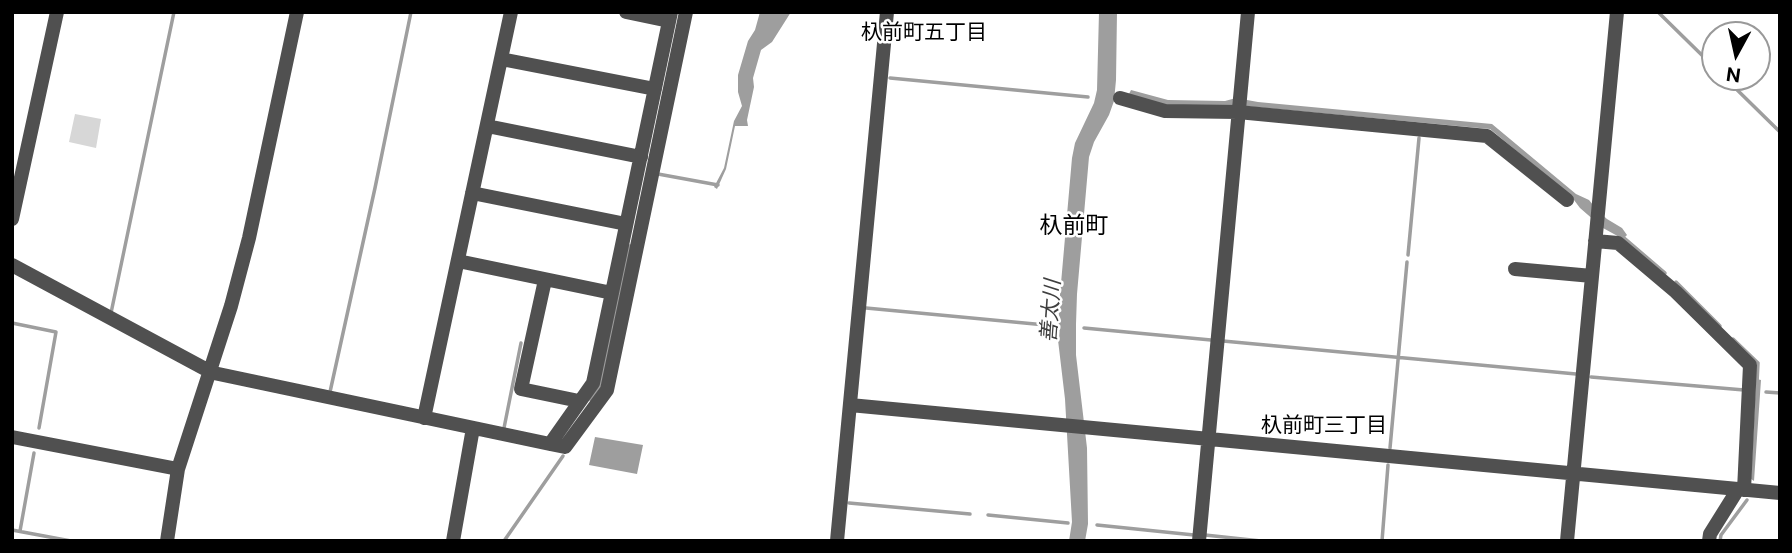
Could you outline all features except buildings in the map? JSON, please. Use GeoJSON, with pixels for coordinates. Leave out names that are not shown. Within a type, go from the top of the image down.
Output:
{"type":"FeatureCollection","features":[{"type":"Feature","properties":{"kind":"street"},"geometry":{"type":"LineString","coordinates":[[12,219],[57,12]]}},
{"type":"Feature","properties":{"kind":"street"},"geometry":{"type":"LineString","coordinates":[[167,541],[178,469],[249,238],[297,12]]}},
{"type":"Feature","properties":{"kind":"street"},"geometry":{"type":"LineString","coordinates":[[424,418],[511,12]]}},
{"type":"Feature","properties":{"kind":"street"},"geometry":{"type":"LineString","coordinates":[[550,444],[593,383],[670,16],[626,12]]}},
{"type":"Feature","properties":{"kind":"street"},"geometry":{"type":"LineString","coordinates":[[12,265],[209,371],[565,447],[607,390],[686,12]]}},
{"type":"Feature","properties":{"kind":"street"},"geometry":{"type":"LineString","coordinates":[[837,541],[887,12]]}},
{"type":"Feature","properties":{"kind":"street"},"geometry":{"type":"LineString","coordinates":[[1199,541],[1248,12]]}},
{"type":"Feature","properties":{"kind":"street"},"geometry":{"type":"LineString","coordinates":[[1567,541],[1617,12]]}},
{"type":"Feature","properties":{"kind":"street"},"geometry":{"type":"LineString","coordinates":[[501,59],[655,89]]}},
{"type":"Feature","properties":{"kind":"street"},"geometry":{"type":"LineString","coordinates":[[1120,98],[1165,111],[1239,111],[1487,136],[1567,200]]}},
{"type":"Feature","properties":{"kind":"street"},"geometry":{"type":"LineString","coordinates":[[487,126],[641,157]]}},
{"type":"Feature","properties":{"kind":"street"},"geometry":{"type":"LineString","coordinates":[[472,193],[626,224]]}},
{"type":"Feature","properties":{"kind":"street"},"geometry":{"type":"LineString","coordinates":[[1595,238],[1618,243],[1676,292],[1750,365],[1740,490],[1710,534],[1709,541]]}},
{"type":"Feature","properties":{"kind":"street"},"geometry":{"type":"LineString","coordinates":[[458,261],[612,293]]}},
{"type":"Feature","properties":{"kind":"street"},"geometry":{"type":"LineString","coordinates":[[1515,269],[1592,276]]}},
{"type":"Feature","properties":{"kind":"street"},"geometry":{"type":"LineString","coordinates":[[545,280],[521,390],[579,401]]}},
{"type":"Feature","properties":{"kind":"street"},"geometry":{"type":"LineString","coordinates":[[850,405],[1780,494]]}},
{"type":"Feature","properties":{"kind":"street"},"geometry":{"type":"LineString","coordinates":[[453,541],[473,428]]}},
{"type":"Feature","properties":{"kind":"street"},"geometry":{"type":"LineString","coordinates":[[12,437],[178,469]]}},
{"type":"Feature","properties":{"kind":"shaded area"},"geometry":{"type":"Polygon","coordinates":[[[760,12],[791,12],[772,42],[761,50],[753,78],[748,126],[735,126],[726,169],[717,189],[714,187],[724,168],[734,121],[742,106],[738,92],[738,75],[760,12]]]}},
{"type":"Feature","properties":{"kind":"shaded area"},"geometry":{"type":"Polygon","coordinates":[[[1099,12],[1117,12],[1116,80],[1114,101],[1089,157],[1076,324],[1076,355],[1087,448],[1088,524],[1085,541],[1069,541],[1072,522],[1065,399],[1058,340],[1059,306],[1072,158],[1075,143],[1094,103],[1097,90],[1099,12]]]}},
{"type":"Feature","properties":{"kind":"shaded area"},"geometry":{"type":"Polygon","coordinates":[[[1131,90],[1168,100],[1225,101],[1236,98],[1492,124],[1576,194],[1589,200],[1627,235],[1623,239],[1603,228],[1580,208],[1571,196],[1490,129],[1244,106],[1166,105],[1129,94],[1131,90]]]}},
{"type":"Feature","properties":{"kind":"shaded area"},"geometry":{"type":"Polygon","coordinates":[[[75,114],[101,119],[96,148],[69,142],[75,114]]]}},
{"type":"Feature","properties":{"kind":"shaded area"},"geometry":{"type":"Polygon","coordinates":[[[1756,379],[1761,380],[1754,481],[1751,479],[1756,379]]]}},
{"type":"Feature","properties":{"kind":"shaded area"},"geometry":{"type":"Polygon","coordinates":[[[595,437],[643,445],[637,474],[589,465],[595,437]]]}},
{"type":"Feature","properties":{"kind":"waterway"},"geometry":{"type":"LineString","coordinates":[[111,313],[174,12]]}},
{"type":"Feature","properties":{"kind":"waterway"},"geometry":{"type":"LineString","coordinates":[[330,392],[411,12]]}},
{"type":"Feature","properties":{"kind":"waterway"},"geometry":{"type":"LineString","coordinates":[[1658,12],[1701,54]]}},
{"type":"Feature","properties":{"kind":"waterway"},"geometry":{"type":"LineString","coordinates":[[890,78],[1088,97]]}},
{"type":"Feature","properties":{"kind":"waterway"},"geometry":{"type":"LineString","coordinates":[[1738,91],[1780,132]]}},
{"type":"Feature","properties":{"kind":"waterway"},"geometry":{"type":"LineString","coordinates":[[1408,255],[1419,138]]}},
{"type":"Feature","properties":{"kind":"waterway"},"geometry":{"type":"LineString","coordinates":[[658,174],[718,185]]}},
{"type":"Feature","properties":{"kind":"waterway"},"geometry":{"type":"LineString","coordinates":[[1623,237],[1665,273]]}},
{"type":"Feature","properties":{"kind":"waterway"},"geometry":{"type":"LineString","coordinates":[[591,400],[600,387],[630,246]]}},
{"type":"Feature","properties":{"kind":"waterway"},"geometry":{"type":"LineString","coordinates":[[1390,448],[1407,262]]}},
{"type":"Feature","properties":{"kind":"waterway"},"geometry":{"type":"LineString","coordinates":[[1676,282],[1720,326]]}},
{"type":"Feature","properties":{"kind":"waterway","name":"善太川"},"geometry":{"type":"LineString","coordinates":[[866,308],[1056,326]]}},
{"type":"Feature","properties":{"kind":"waterway"},"geometry":{"type":"LineString","coordinates":[[12,323],[56,332],[39,428]]}},
{"type":"Feature","properties":{"kind":"waterway"},"geometry":{"type":"LineString","coordinates":[[1084,328],[1211,340]]}},
{"type":"Feature","properties":{"kind":"waterway"},"geometry":{"type":"LineString","coordinates":[[1733,339],[1758,363],[1757,383]]}},
{"type":"Feature","properties":{"kind":"waterway"},"geometry":{"type":"LineString","coordinates":[[1223,341],[1576,374]]}},
{"type":"Feature","properties":{"kind":"waterway"},"geometry":{"type":"LineString","coordinates":[[504,428],[521,343]]}},
{"type":"Feature","properties":{"kind":"waterway"},"geometry":{"type":"LineString","coordinates":[[1591,377],[1744,390]]}},
{"type":"Feature","properties":{"kind":"waterway"},"geometry":{"type":"LineString","coordinates":[[1766,392],[1780,393]]}},
{"type":"Feature","properties":{"kind":"waterway"},"geometry":{"type":"LineString","coordinates":[[20,531],[34,453]]}},
{"type":"Feature","properties":{"kind":"waterway"},"geometry":{"type":"LineString","coordinates":[[504,541],[563,456]]}},
{"type":"Feature","properties":{"kind":"waterway"},"geometry":{"type":"LineString","coordinates":[[1382,541],[1388,465]]}},
{"type":"Feature","properties":{"kind":"waterway"},"geometry":{"type":"LineString","coordinates":[[1720,541],[1721,535],[1747,500]]}},
{"type":"Feature","properties":{"kind":"waterway"},"geometry":{"type":"LineString","coordinates":[[849,503],[970,514]]}},
{"type":"Feature","properties":{"kind":"waterway"},"geometry":{"type":"LineString","coordinates":[[988,515],[1068,523]]}},
{"type":"Feature","properties":{"kind":"waterway"},"geometry":{"type":"LineString","coordinates":[[1097,525],[1194,535]]}},
{"type":"Feature","properties":{"kind":"waterway"},"geometry":{"type":"LineString","coordinates":[[12,530],[71,541]]}},
{"type":"Feature","properties":{"kind":"waterway"},"geometry":{"type":"LineString","coordinates":[[1205,535],[1261,541]]}},
{"type":"Feature","properties":{"kind":"district","name":"杁前町五丁目"},"geometry":{"type":"Point","coordinates":[924,33]}},
{"type":"Feature","properties":{"kind":"district","name":"杁前町"},"geometry":{"type":"Point","coordinates":[1074,226]}},
{"type":"Feature","properties":{"kind":"district","name":"杁前町三丁目"},"geometry":{"type":"Point","coordinates":[1324,426]}}]}
